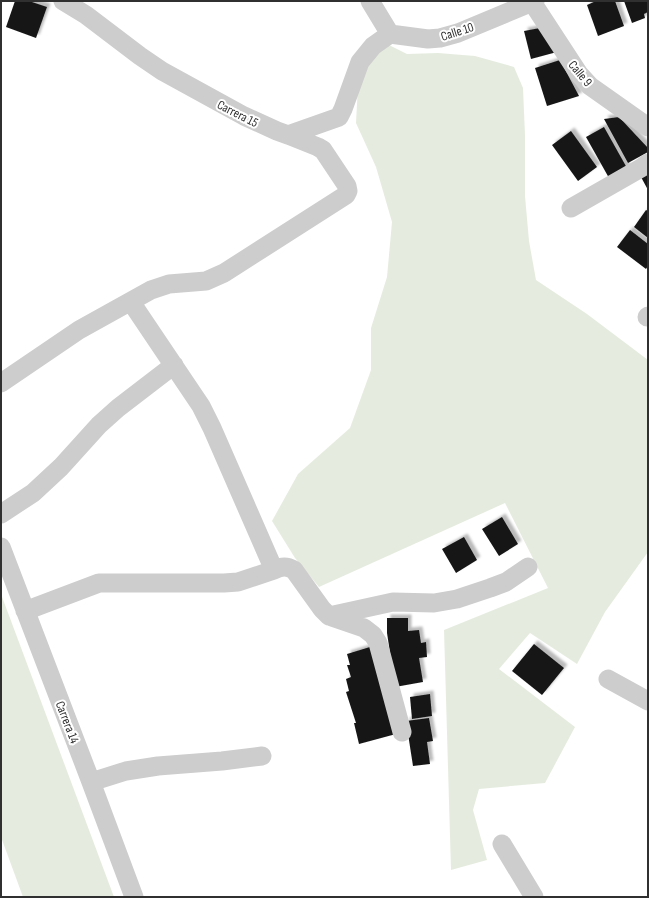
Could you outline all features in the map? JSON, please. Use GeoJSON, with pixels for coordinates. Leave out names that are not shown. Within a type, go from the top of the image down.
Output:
{"type":"FeatureCollection","features":[{"type":"Feature","properties":{"kind":"street","name":"Carrera 15"},"geometry":{"type":"LineString","coordinates":[[63,1],[86,15],[162,71],[244,116],[323,150]]}},
{"type":"Feature","properties":{"kind":"street"},"geometry":{"type":"LineString","coordinates":[[1,383],[79,330],[151,290],[169,284],[206,281],[224,273],[346,195],[348,191],[347,186],[323,150],[343,109],[360,62],[373,46],[390,34],[370,1]]}},
{"type":"Feature","properties":{"kind":"street","name":"Calle 10"},"geometry":{"type":"LineString","coordinates":[[390,34],[428,39],[440,38],[458,33],[533,1]]}},
{"type":"Feature","properties":{"kind":"street","name":"Calle 9"},"geometry":{"type":"LineString","coordinates":[[533,1],[579,74],[590,86],[648,127]]}},
{"type":"Feature","properties":{"kind":"street"},"geometry":{"type":"LineString","coordinates":[[288,135],[339,117]]}},
{"type":"Feature","properties":{"kind":"street"},"geometry":{"type":"LineString","coordinates":[[572,208],[648,163]]}},
{"type":"Feature","properties":{"kind":"street"},"geometry":{"type":"LineString","coordinates":[[131,302],[201,406],[274,570]]}},
{"type":"Feature","properties":{"kind":"street"},"geometry":{"type":"LineString","coordinates":[[1,514],[33,493],[61,467],[99,425],[118,408],[174,365]]}},
{"type":"Feature","properties":{"kind":"street","name":"Carrera 14"},"geometry":{"type":"LineString","coordinates":[[1,547],[134,897]]}},
{"type":"Feature","properties":{"kind":"street"},"geometry":{"type":"LineString","coordinates":[[25,611],[99,583],[224,584],[238,582],[281,567],[288,567],[294,570],[322,609],[329,616],[364,628],[373,635],[378,643],[402,732]]}},
{"type":"Feature","properties":{"kind":"street"},"geometry":{"type":"LineString","coordinates":[[329,616],[393,602],[434,602],[457,599],[506,582],[528,567]]}},
{"type":"Feature","properties":{"kind":"street"},"geometry":{"type":"LineString","coordinates":[[608,678],[648,701]]}},
{"type":"Feature","properties":{"kind":"street"},"geometry":{"type":"LineString","coordinates":[[91,782],[126,771],[152,767],[262,756]]}},
{"type":"Feature","properties":{"kind":"street"},"geometry":{"type":"LineString","coordinates":[[502,844],[534,897]]}},
{"type":"Feature","properties":{"kind":"shaded area"},"geometry":{"type":"Polygon","coordinates":[[[383,42],[407,54],[438,53],[475,56],[514,67],[523,88],[525,196],[529,241],[536,280],[587,314],[648,360],[648,552],[605,612],[577,664],[530,633],[499,669],[575,727],[545,783],[479,789],[473,810],[487,860],[451,870],[444,630],[548,588],[505,503],[319,587],[295,558],[272,521],[298,474],[350,428],[371,370],[371,328],[387,277],[392,222],[376,167],[356,123],[358,85],[367,60],[383,42]]]}},
{"type":"Feature","properties":{"kind":"shaded area"},"geometry":{"type":"Polygon","coordinates":[[[1,594],[114,897],[23,897],[1,837],[1,594]]]}},
{"type":"Feature","properties":{"kind":"building"},"geometry":{"type":"Polygon","coordinates":[[[15,1],[29,1],[47,7],[36,38],[6,27],[15,1]]]}},
{"type":"Feature","properties":{"kind":"building"},"geometry":{"type":"Polygon","coordinates":[[[596,1],[615,1],[624,26],[598,36],[587,5],[596,1]]]}},
{"type":"Feature","properties":{"kind":"building"},"geometry":{"type":"Polygon","coordinates":[[[624,1],[648,1],[648,12],[644,14],[645,18],[632,23],[624,1]]]}},
{"type":"Feature","properties":{"kind":"building"},"geometry":{"type":"Polygon","coordinates":[[[540,28],[557,52],[531,59],[524,31],[540,28]]]}},
{"type":"Feature","properties":{"kind":"building"},"geometry":{"type":"Polygon","coordinates":[[[560,60],[579,96],[547,106],[535,68],[560,60]]]}},
{"type":"Feature","properties":{"kind":"building"},"geometry":{"type":"Polygon","coordinates":[[[619,117],[648,148],[648,152],[628,163],[604,119],[619,117]]]}},
{"type":"Feature","properties":{"kind":"building"},"geometry":{"type":"Polygon","coordinates":[[[604,127],[627,168],[609,178],[586,137],[604,127]]]}},
{"type":"Feature","properties":{"kind":"building"},"geometry":{"type":"Polygon","coordinates":[[[571,131],[597,167],[578,181],[552,145],[571,131]]]}},
{"type":"Feature","properties":{"kind":"building"},"geometry":{"type":"Polygon","coordinates":[[[648,173],[648,190],[641,177],[648,173]]]}},
{"type":"Feature","properties":{"kind":"building"},"geometry":{"type":"Polygon","coordinates":[[[646,210],[648,211],[648,238],[634,227],[646,210]]]}},
{"type":"Feature","properties":{"kind":"building"},"geometry":{"type":"Polygon","coordinates":[[[630,230],[648,244],[648,266],[646,269],[617,247],[630,230]]]}},
{"type":"Feature","properties":{"kind":"building"},"geometry":{"type":"Polygon","coordinates":[[[502,517],[518,544],[499,556],[482,529],[502,517]]]}},
{"type":"Feature","properties":{"kind":"building"},"geometry":{"type":"Polygon","coordinates":[[[464,537],[477,560],[456,573],[442,549],[464,537]]]}},
{"type":"Feature","properties":{"kind":"building"},"geometry":{"type":"Polygon","coordinates":[[[387,618],[408,618],[408,631],[419,630],[421,643],[426,642],[427,657],[419,658],[423,682],[395,687],[387,633],[387,618]]]}},
{"type":"Feature","properties":{"kind":"building"},"geometry":{"type":"Polygon","coordinates":[[[534,644],[564,668],[542,695],[512,671],[534,644]]]}},
{"type":"Feature","properties":{"kind":"building"},"geometry":{"type":"Polygon","coordinates":[[[370,647],[396,734],[359,744],[354,723],[356,723],[346,692],[349,691],[346,679],[351,677],[347,665],[350,665],[347,654],[370,647]]]}},
{"type":"Feature","properties":{"kind":"building"},"geometry":{"type":"Polygon","coordinates":[[[430,694],[432,716],[412,719],[410,697],[430,694]]]}},
{"type":"Feature","properties":{"kind":"building"},"geometry":{"type":"Polygon","coordinates":[[[429,718],[433,741],[427,742],[430,764],[413,766],[406,721],[429,718]]]}}]}
